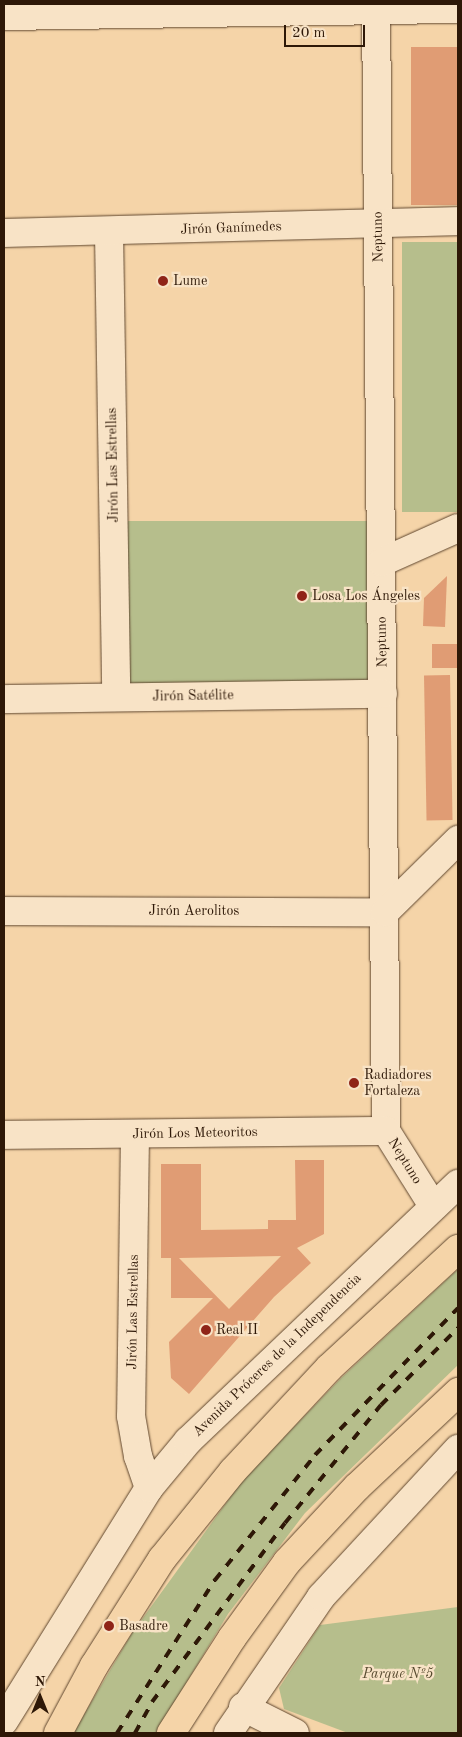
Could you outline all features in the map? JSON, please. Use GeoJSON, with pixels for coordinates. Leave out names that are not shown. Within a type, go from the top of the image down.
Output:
{"type":"FeatureCollection","features":[{"type":"Feature","properties":{"kind":"main road"},"geometry":{"type":"LineString","coordinates":[[58,1733],[94,1666],[162,1559],[233,1471],[329,1368],[458,1249]]}},
{"type":"Feature","properties":{"kind":"main road"},"geometry":{"type":"LineString","coordinates":[[171,1733],[232,1638],[287,1562],[357,1487],[458,1392]]}},
{"type":"Feature","properties":{"kind":"street"},"geometry":{"type":"LineString","coordinates":[[4,16],[108,9],[376,6],[458,8]]}},
{"type":"Feature","properties":{"kind":"street","name":"Neptuno"},"geometry":{"type":"LineString","coordinates":[[376,6],[386,1131],[433,1206]]}},
{"type":"Feature","properties":{"kind":"street","name":"Jirón Ganímedes"},"geometry":{"type":"LineString","coordinates":[[4,233],[109,232],[378,222],[458,221]]}},
{"type":"Feature","properties":{"kind":"street","name":"Jirón Las Estrellas"},"geometry":{"type":"LineString","coordinates":[[109,232],[116,697]]}},
{"type":"Feature","properties":{"kind":"street"},"geometry":{"type":"LineString","coordinates":[[382,562],[458,528]]}},
{"type":"Feature","properties":{"kind":"street","name":"Jirón Satélite"},"geometry":{"type":"LineString","coordinates":[[4,698],[383,694]]}},
{"type":"Feature","properties":{"kind":"street"},"geometry":{"type":"LineString","coordinates":[[385,912],[458,840]]}},
{"type":"Feature","properties":{"kind":"street","name":"Jirón Aerolitos"},"geometry":{"type":"LineString","coordinates":[[4,911],[385,912]]}},
{"type":"Feature","properties":{"kind":"street","name":"Jirón Los Meteoritos"},"geometry":{"type":"LineString","coordinates":[[4,1135],[386,1131]]}},
{"type":"Feature","properties":{"kind":"street","name":"Jirón Las Estrellas"},"geometry":{"type":"LineString","coordinates":[[135,1134],[132,1416],[138,1456],[149,1488]]}},
{"type":"Feature","properties":{"kind":"street","name":"Avenida Próceres de la Independencia"},"geometry":{"type":"LineString","coordinates":[[6,1709],[149,1488],[209,1418],[458,1184]]}},
{"type":"Feature","properties":{"kind":"street"},"geometry":{"type":"LineString","coordinates":[[228,1733],[243,1707],[321,1597],[458,1449]]}},
{"type":"Feature","properties":{"kind":"street"},"geometry":{"type":"LineString","coordinates":[[243,1707],[295,1733]]}},
{"type":"Feature","properties":{"kind":"street"},"geometry":{"type":"LineString","coordinates":[[6,1709],[24,1733]]}},
{"type":"Feature","properties":{"kind":"green space"},"geometry":{"type":"Polygon","coordinates":[[[402,242],[458,242],[458,512],[402,512],[402,242]]]}},
{"type":"Feature","properties":{"kind":"green space"},"geometry":{"type":"Polygon","coordinates":[[[126,521],[371,521],[371,687],[126,687],[126,521]]]}},
{"type":"Feature","properties":{"kind":"green space"},"geometry":{"type":"Polygon","coordinates":[[[458,1269],[458,1365],[305,1513],[228,1614],[156,1733],[73,1733],[132,1633],[242,1481],[341,1378],[458,1269]]]}},
{"type":"Feature","properties":{"kind":"green space","name":"Parque Nº5"},"geometry":{"type":"Polygon","coordinates":[[[458,1607],[458,1733],[348,1733],[284,1709],[279,1688],[320,1625],[458,1607]]]}},
{"type":"Feature","properties":{"kind":"building"},"geometry":{"type":"Polygon","coordinates":[[[411,47],[458,47],[458,205],[411,205],[411,47]]]}},
{"type":"Feature","properties":{"kind":"building"},"geometry":{"type":"Polygon","coordinates":[[[447,576],[445,627],[423,626],[424,598],[447,576]]]}},
{"type":"Feature","properties":{"kind":"building"},"geometry":{"type":"Polygon","coordinates":[[[432,644],[458,644],[458,668],[432,668],[432,644]]]}},
{"type":"Feature","properties":{"kind":"building"},"geometry":{"type":"Polygon","coordinates":[[[424,675],[450,675],[453,820],[427,820],[424,675]]]}},
{"type":"Feature","properties":{"kind":"building"},"geometry":{"type":"Polygon","coordinates":[[[295,1160],[324,1160],[324,1234],[297,1248],[311,1263],[274,1297],[189,1394],[171,1378],[169,1342],[213,1298],[171,1298],[171,1258],[161,1258],[161,1164],[201,1164],[201,1230],[268,1229],[268,1220],[296,1220],[295,1160]],[[281,1256],[179,1258],[229,1309],[281,1256]]]}},
{"type":"Feature","properties":{"kind":"railway"},"geometry":{"type":"LineString","coordinates":[[117,1733],[215,1580],[315,1455],[458,1308]]}},
{"type":"Feature","properties":{"kind":"railway"},"geometry":{"type":"LineString","coordinates":[[135,1733],[152,1702],[285,1523],[381,1405],[458,1328]]}},
{"type":"Feature","properties":{"kind":"place","name":"Lume"},"geometry":{"type":"Point","coordinates":[163,281]}},
{"type":"Feature","properties":{"kind":"place","name":"Losa Los Ángeles"},"geometry":{"type":"Point","coordinates":[302,596]}},
{"type":"Feature","properties":{"kind":"place","name":"Radiadores Fortaleza"},"geometry":{"type":"Point","coordinates":[354,1083]}},
{"type":"Feature","properties":{"kind":"place","name":"Real II"},"geometry":{"type":"Point","coordinates":[206,1330]}},
{"type":"Feature","properties":{"kind":"place","name":"Basadre"},"geometry":{"type":"Point","coordinates":[109,1626]}}]}
